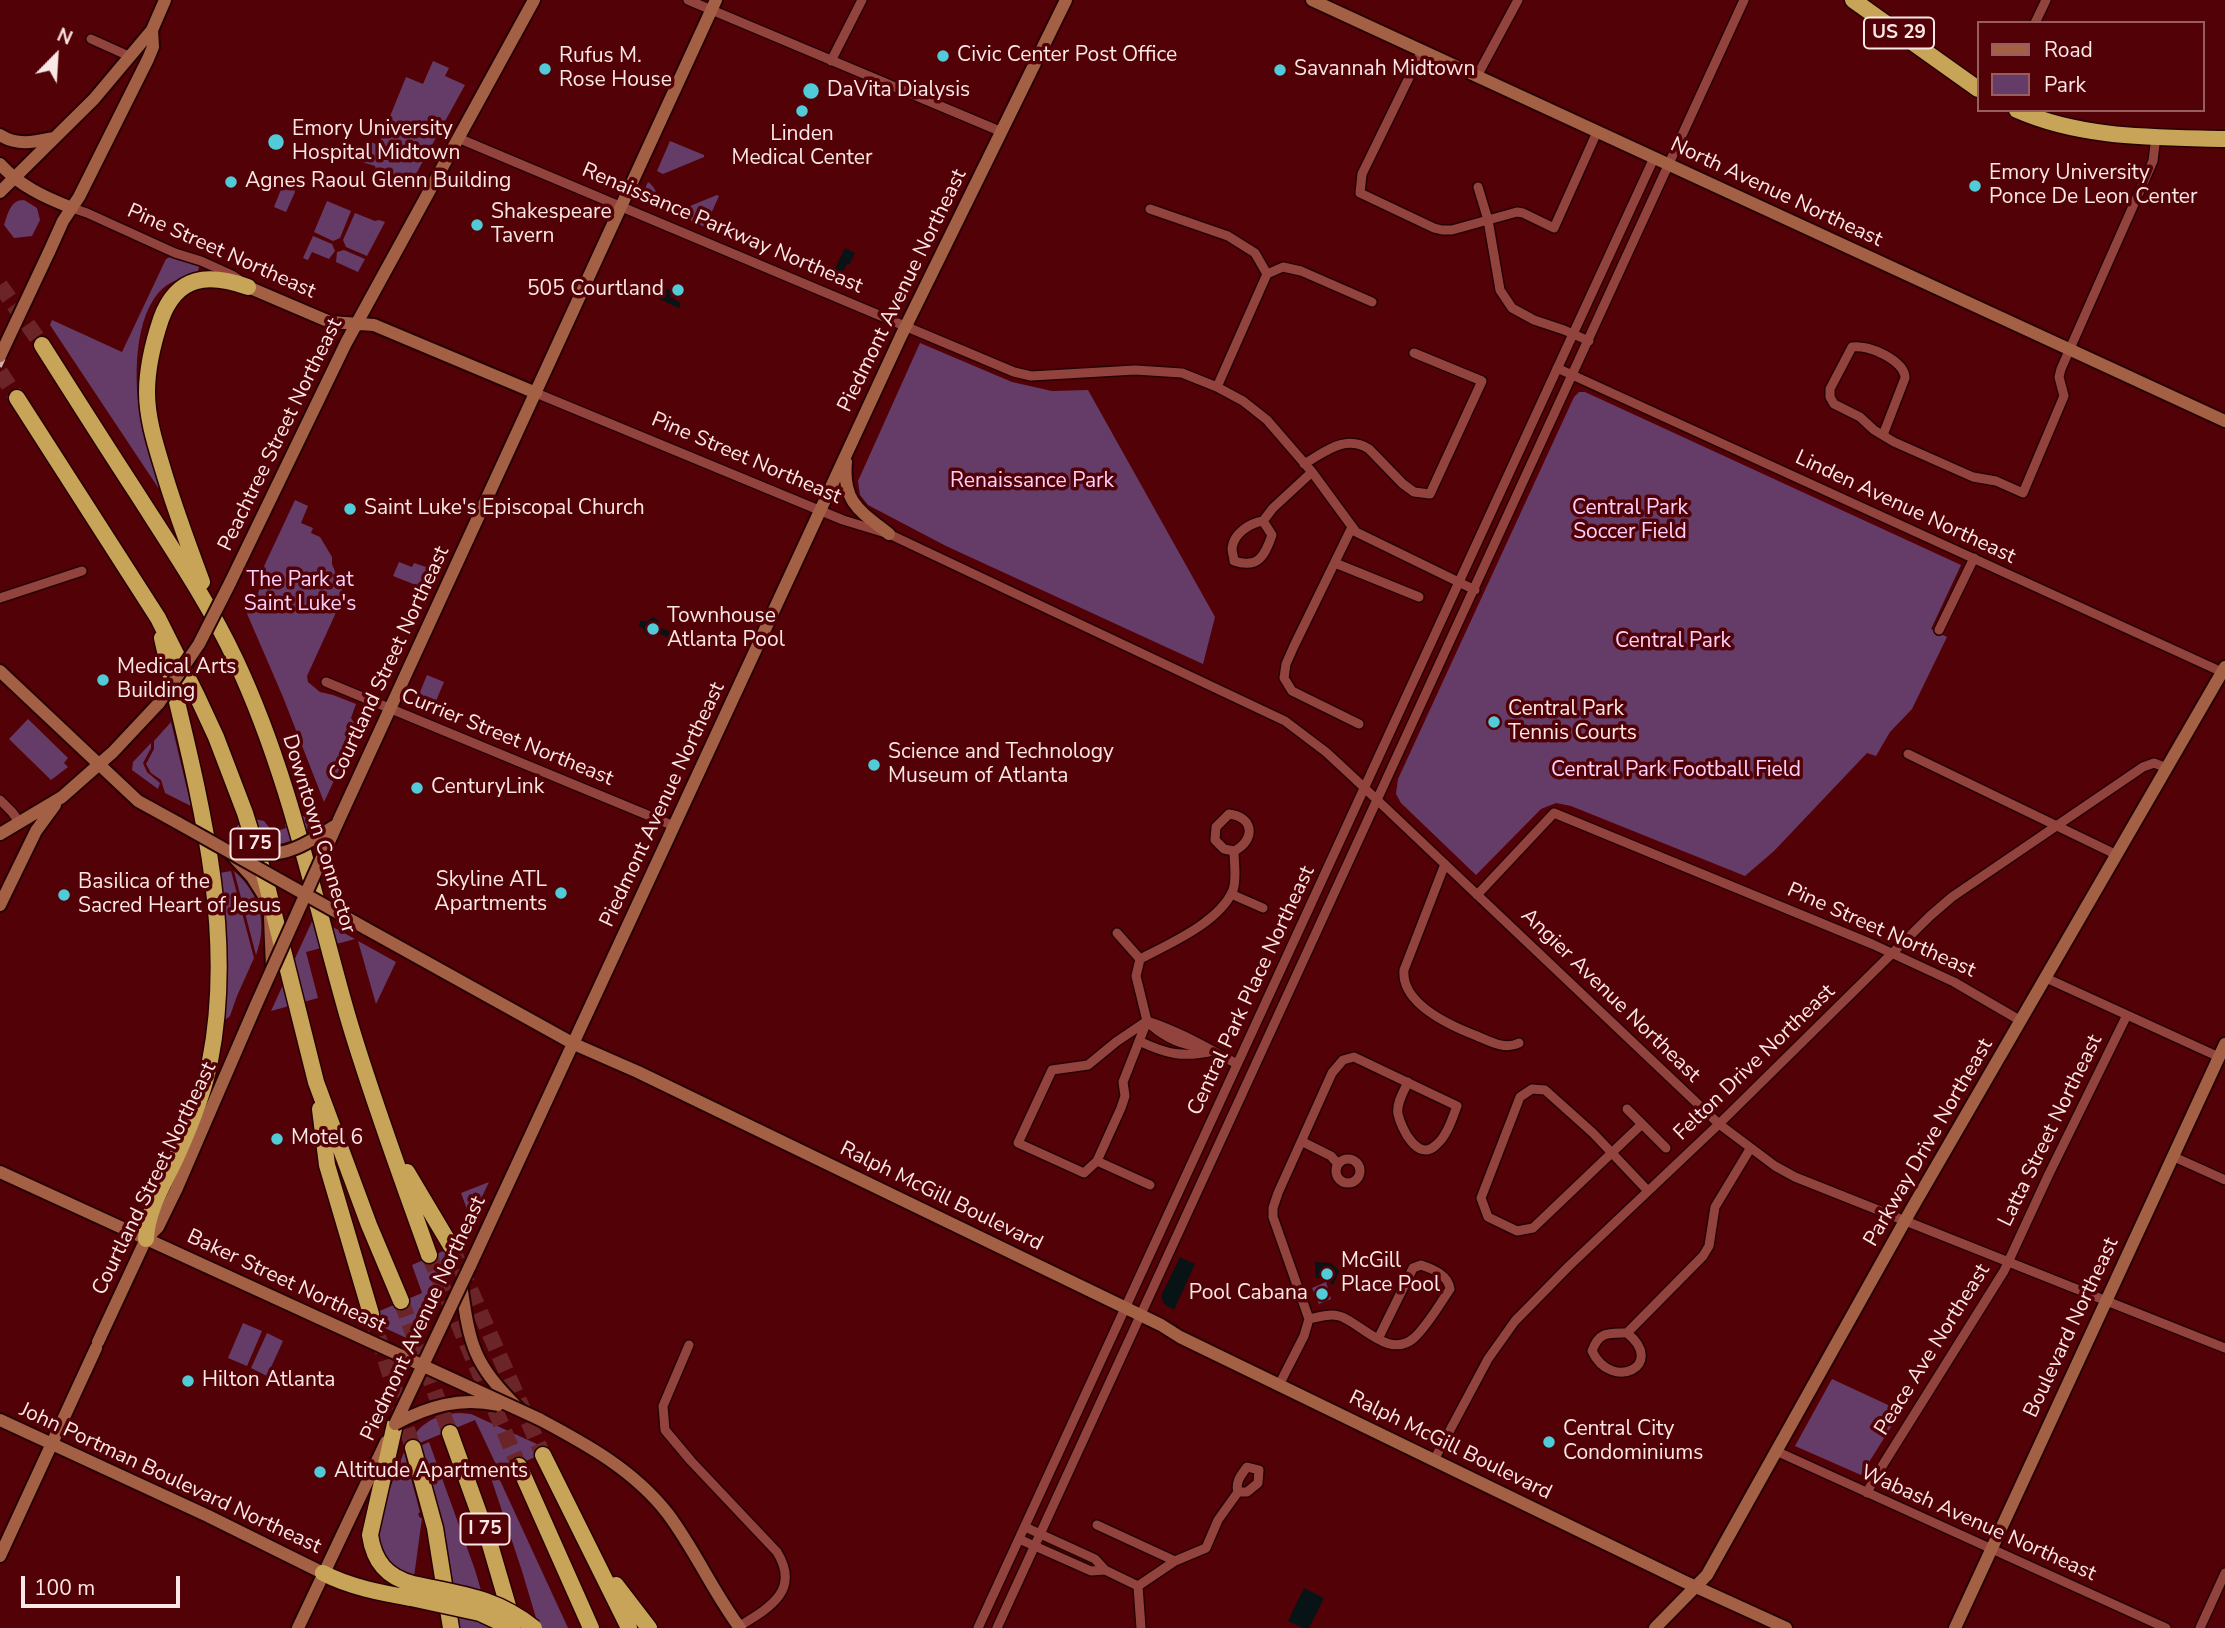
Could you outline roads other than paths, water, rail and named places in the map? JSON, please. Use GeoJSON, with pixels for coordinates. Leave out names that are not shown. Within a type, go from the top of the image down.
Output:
{"type":"FeatureCollection","features":[{"type":"Feature","properties":{"kind":"highway","name":"US 29"},"geometry":{"type":"LineString","coordinates":[[1853,0],[1976,88]]}},
{"type":"Feature","properties":{"kind":"highway"},"geometry":{"type":"LineString","coordinates":[[2022,112],[2072,129],[2108,134],[2225,139]]}},
{"type":"Feature","properties":{"kind":"highway"},"geometry":{"type":"LineString","coordinates":[[216,621],[158,451],[147,395],[148,377],[153,345],[162,318],[179,289],[192,282],[215,278],[248,287]]}},
{"type":"Feature","properties":{"kind":"highway","name":"Downtown Connector"},"geometry":{"type":"LineString","coordinates":[[42,345],[172,546],[237,662],[267,736],[293,812],[347,1014],[429,1255]]}},
{"type":"Feature","properties":{"kind":"highway","name":"I 75"},"geometry":{"type":"LineString","coordinates":[[17,398],[158,618],[197,696],[233,778],[278,922],[316,1082],[369,1225],[401,1301]]}},
{"type":"Feature","properties":{"kind":"highway"},"geometry":{"type":"LineString","coordinates":[[146,1239],[146,1222],[202,1094],[217,1022],[219,979],[219,945],[204,834],[158,618]]}},
{"type":"Feature","properties":{"kind":"highway"},"geometry":{"type":"LineString","coordinates":[[316,1082],[327,1166],[370,1314]]}},
{"type":"Feature","properties":{"kind":"highway"},"geometry":{"type":"LineString","coordinates":[[388,1140],[451,1246]]}},
{"type":"Feature","properties":{"kind":"highway"},"geometry":{"type":"LineString","coordinates":[[395,1424],[370,1535],[372,1547],[381,1566],[412,1591],[480,1613],[513,1628]]}},
{"type":"Feature","properties":{"kind":"highway","name":"I 75"},"geometry":{"type":"LineString","coordinates":[[450,1433],[489,1541],[513,1628]]}},
{"type":"Feature","properties":{"kind":"highway"},"geometry":{"type":"LineString","coordinates":[[414,1448],[435,1528],[451,1628]]}},
{"type":"Feature","properties":{"kind":"highway"},"geometry":{"type":"LineString","coordinates":[[543,1455],[629,1628]]}},
{"type":"Feature","properties":{"kind":"highway","name":"I 75"},"geometry":{"type":"LineString","coordinates":[[519,1466],[591,1628]]}},
{"type":"Feature","properties":{"kind":"highway"},"geometry":{"type":"LineString","coordinates":[[587,1543],[649,1628]]}},
{"type":"Feature","properties":{"kind":"highway"},"geometry":{"type":"LineString","coordinates":[[323,1573],[362,1588],[485,1600],[505,1608],[534,1628]]}},
{"type":"Feature","properties":{"kind":"main road"},"geometry":{"type":"LineString","coordinates":[[0,192],[94,100],[131,57],[152,30],[164,0]]}},
{"type":"Feature","properties":{"kind":"main road","name":"Peachtree Street Northeast"},"geometry":{"type":"LineString","coordinates":[[0,834],[62,797],[100,765],[159,703],[199,644],[328,378],[534,0]]}},
{"type":"Feature","properties":{"kind":"main road","name":"Piedmont Avenue Northeast"},"geometry":{"type":"LineString","coordinates":[[298,1628],[574,1044],[847,451],[1066,0]]}},
{"type":"Feature","properties":{"kind":"main road","name":"North Avenue Northeast"},"geometry":{"type":"LineString","coordinates":[[1313,0],[2225,421]]}},
{"type":"Feature","properties":{"kind":"main road","name":"Courtland Street Northeast"},"geometry":{"type":"LineString","coordinates":[[0,1556],[146,1239],[158,1227],[176,1189],[305,894],[714,5]]}},
{"type":"Feature","properties":{"kind":"main road"},"geometry":{"type":"LineString","coordinates":[[0,356],[63,220],[72,208],[148,59],[153,47],[152,30]]}},
{"type":"Feature","properties":{"kind":"main road"},"geometry":{"type":"LineString","coordinates":[[0,135],[14,142],[26,143],[56,137]]}},
{"type":"Feature","properties":{"kind":"main road"},"geometry":{"type":"LineString","coordinates":[[0,164],[14,179],[31,190],[72,208]]}},
{"type":"Feature","properties":{"kind":"main road","name":"Pine Street Northeast"},"geometry":{"type":"LineString","coordinates":[[248,287],[330,322],[374,325],[536,393]]}},
{"type":"Feature","properties":{"kind":"main road"},"geometry":{"type":"LineString","coordinates":[[847,451],[845,482],[850,499],[858,510],[889,534]]}},
{"type":"Feature","properties":{"kind":"main road","name":"Parkway Drive Northeast"},"geometry":{"type":"LineString","coordinates":[[1655,1628],[1707,1575],[1905,1222],[2224,670]]}},
{"type":"Feature","properties":{"kind":"main road","name":"Ralph McGill Boulevard"},"geometry":{"type":"LineString","coordinates":[[0,671],[138,801],[574,1044],[1125,1307],[1180,1337],[1786,1628]]}},
{"type":"Feature","properties":{"kind":"main road"},"geometry":{"type":"LineString","coordinates":[[0,905],[36,831],[62,797]]}},
{"type":"Feature","properties":{"kind":"main road"},"geometry":{"type":"LineString","coordinates":[[227,850],[279,854],[299,848],[337,824]]}},
{"type":"Feature","properties":{"kind":"main road"},"geometry":{"type":"LineString","coordinates":[[227,850],[252,877],[267,901],[272,968]]}},
{"type":"Feature","properties":{"kind":"main road","name":"Boulevard Northeast"},"geometry":{"type":"LineString","coordinates":[[1955,1628],[2225,1044]]}},
{"type":"Feature","properties":{"kind":"main road","name":"Baker Street Northeast"},"geometry":{"type":"LineString","coordinates":[[0,1172],[519,1409],[588,1445],[619,1466],[667,1513],[739,1627]]}},
{"type":"Feature","properties":{"kind":"main road"},"geometry":{"type":"LineString","coordinates":[[461,1284],[470,1341],[477,1358],[495,1384],[519,1409]]}},
{"type":"Feature","properties":{"kind":"main road"},"geometry":{"type":"LineString","coordinates":[[395,1424],[422,1410],[448,1403],[486,1403],[519,1409]]}},
{"type":"Feature","properties":{"kind":"main road","name":"John Portman Boulevard Northeast"},"geometry":{"type":"LineString","coordinates":[[0,1420],[219,1521],[323,1573]]}},
{"type":"Feature","properties":{"kind":"street"},"geometry":{"type":"LineString","coordinates":[[688,0],[714,5],[831,61],[1002,132]]}},
{"type":"Feature","properties":{"kind":"street"},"geometry":{"type":"LineString","coordinates":[[831,61],[862,0]]}},
{"type":"Feature","properties":{"kind":"street"},"geometry":{"type":"LineString","coordinates":[[1477,76],[1518,0]]}},
{"type":"Feature","properties":{"kind":"street","name":"Central Park Place Northeast"},"geometry":{"type":"LineString","coordinates":[[997,1628],[1744,0]]}},
{"type":"Feature","properties":{"kind":"street"},"geometry":{"type":"LineString","coordinates":[[2036,21],[2046,0]]}},
{"type":"Feature","properties":{"kind":"street"},"geometry":{"type":"LineString","coordinates":[[91,39],[131,57]]}},
{"type":"Feature","properties":{"kind":"street"},"geometry":{"type":"LineString","coordinates":[[1422,51],[1362,174],[1360,193],[1434,228],[1452,230],[1517,212],[1554,228],[1597,132]]}},
{"type":"Feature","properties":{"kind":"street"},"geometry":{"type":"LineString","coordinates":[[1883,435],[1904,383],[1905,370],[1875,350],[1852,347],[1833,381],[1830,397],[1834,404],[1860,417],[1883,435],[1973,477],[1996,481],[2023,493],[2064,396],[2059,377],[2069,350],[2152,161],[2156,136]]}},
{"type":"Feature","properties":{"kind":"street","name":"Renaissance Parkway Northeast"},"geometry":{"type":"LineString","coordinates":[[458,138],[1014,372],[1031,376],[1157,371],[1182,373],[1217,387],[1243,401],[1267,420],[1312,472],[1356,532],[1475,590]]}},
{"type":"Feature","properties":{"kind":"street","name":"Central Park Place Northeast"},"geometry":{"type":"LineString","coordinates":[[978,1628],[1654,158]]}},
{"type":"Feature","properties":{"kind":"street"},"geometry":{"type":"LineString","coordinates":[[1478,187],[1488,220],[1500,290],[1512,309],[1589,341]]}},
{"type":"Feature","properties":{"kind":"street","name":"Pine Street Northeast"},"geometry":{"type":"LineString","coordinates":[[72,208],[232,275],[248,287]]}},
{"type":"Feature","properties":{"kind":"street"},"geometry":{"type":"LineString","coordinates":[[1150,209],[1228,236],[1255,253],[1268,274]]}},
{"type":"Feature","properties":{"kind":"street"},"geometry":{"type":"LineString","coordinates":[[1217,387],[1268,274],[1283,267],[1301,271],[1372,302]]}},
{"type":"Feature","properties":{"kind":"street"},"geometry":{"type":"LineString","coordinates":[[1304,464],[1344,443],[1362,444],[1403,484],[1414,492],[1430,494],[1482,381],[1414,353]]}},
{"type":"Feature","properties":{"kind":"street"},"geometry":{"type":"LineString","coordinates":[[1557,368],[1573,376]]}},
{"type":"Feature","properties":{"kind":"street","name":"Linden Avenue Northeast"},"geometry":{"type":"LineString","coordinates":[[1573,376],[2224,670]]}},
{"type":"Feature","properties":{"kind":"street","name":"Pine Street Northeast"},"geometry":{"type":"LineString","coordinates":[[536,393],[820,510],[889,534],[1285,721],[1326,752],[1378,800]]}},
{"type":"Feature","properties":{"kind":"street"},"geometry":{"type":"LineString","coordinates":[[1263,521],[1272,535],[1260,560],[1247,565],[1234,561],[1232,547],[1240,533],[1251,523],[1263,521],[1273,508],[1312,472]]}},
{"type":"Feature","properties":{"kind":"street"},"geometry":{"type":"LineString","coordinates":[[1352,527],[1286,664],[1284,678],[1292,691],[1359,724]]}},
{"type":"Feature","properties":{"kind":"street"},"geometry":{"type":"LineString","coordinates":[[1939,630],[1974,558]]}},
{"type":"Feature","properties":{"kind":"street"},"geometry":{"type":"LineString","coordinates":[[1335,563],[1419,597]]}},
{"type":"Feature","properties":{"kind":"street"},"geometry":{"type":"LineString","coordinates":[[0,598],[82,570]]}},
{"type":"Feature","properties":{"kind":"street","name":"Currier Street Northeast"},"geometry":{"type":"LineString","coordinates":[[326,682],[674,826]]}},
{"type":"Feature","properties":{"kind":"street"},"geometry":{"type":"LineString","coordinates":[[1908,754],[2117,855]]}},
{"type":"Feature","properties":{"kind":"street","name":"Felton Drive Northeast"},"geometry":{"type":"LineString","coordinates":[[1434,1460],[1488,1359],[1515,1321],[1892,953],[1952,897],[2143,767],[2154,763],[2167,768]]}},
{"type":"Feature","properties":{"kind":"street"},"geometry":{"type":"LineString","coordinates":[[0,800],[20,823]]}},
{"type":"Feature","properties":{"kind":"street","name":"Angier Avenue Northeast"},"geometry":{"type":"LineString","coordinates":[[1378,800],[1719,1124],[1750,1149],[1795,1177],[2225,1348]]}},
{"type":"Feature","properties":{"kind":"street","name":"Pine Street Northeast"},"geometry":{"type":"LineString","coordinates":[[1478,895],[1554,813],[1892,953],[1954,982],[2021,1021]]}},
{"type":"Feature","properties":{"kind":"street"},"geometry":{"type":"LineString","coordinates":[[1229,814],[1239,815],[1248,821],[1250,828],[1243,845],[1234,851],[1224,849],[1215,840],[1216,827],[1229,814]]}},
{"type":"Feature","properties":{"kind":"street"},"geometry":{"type":"LineString","coordinates":[[1147,1021],[1088,1065],[1052,1070],[1018,1143],[1084,1173],[1097,1161],[1125,1096],[1123,1082],[1147,1021],[1136,975],[1140,959],[1186,935],[1220,909],[1234,888],[1234,851]]}},
{"type":"Feature","properties":{"kind":"street"},"geometry":{"type":"LineString","coordinates":[[1445,864],[1403,978],[1410,993],[1441,1020],[1500,1045],[1512,1047],[1519,1043]]}},
{"type":"Feature","properties":{"kind":"street"},"geometry":{"type":"LineString","coordinates":[[1231,894],[1263,908]]}},
{"type":"Feature","properties":{"kind":"street"},"geometry":{"type":"LineString","coordinates":[[1117,933],[1140,959]]}},
{"type":"Feature","properties":{"kind":"street"},"geometry":{"type":"LineString","coordinates":[[2046,978],[2219,1057]]}},
{"type":"Feature","properties":{"kind":"street","name":"Latta Street Northeast"},"geometry":{"type":"LineString","coordinates":[[2008,1262],[2127,1015]]}},
{"type":"Feature","properties":{"kind":"street"},"geometry":{"type":"LineString","coordinates":[[1147,1021],[1237,1064]]}},
{"type":"Feature","properties":{"kind":"street"},"geometry":{"type":"LineString","coordinates":[[1166,1052],[1174,1035]]}},
{"type":"Feature","properties":{"kind":"street"},"geometry":{"type":"LineString","coordinates":[[1139,1041],[1174,1055],[1198,1054],[1208,1049]]}},
{"type":"Feature","properties":{"kind":"street"},"geometry":{"type":"LineString","coordinates":[[1279,1385],[1304,1336],[1309,1319],[1273,1217],[1273,1208],[1279,1193],[1332,1073],[1343,1060],[1354,1057],[1408,1083],[1457,1107],[1436,1146],[1423,1150],[1411,1143],[1398,1114],[1398,1106],[1408,1083]]}},
{"type":"Feature","properties":{"kind":"street"},"geometry":{"type":"LineString","coordinates":[[1642,1124],[1613,1153],[1533,1228],[1517,1231],[1488,1217],[1481,1198],[1520,1097],[1532,1089],[1545,1090],[1613,1153],[1648,1191]]}},
{"type":"Feature","properties":{"kind":"street"},"geometry":{"type":"LineString","coordinates":[[1627,1109],[1666,1148]]}},
{"type":"Feature","properties":{"kind":"street"},"geometry":{"type":"LineString","coordinates":[[1303,1142],[1331,1156],[1338,1163]]}},
{"type":"Feature","properties":{"kind":"street"},"geometry":{"type":"LineString","coordinates":[[1627,1333],[1639,1342],[1641,1360],[1635,1369],[1626,1374],[1615,1373],[1597,1361],[1592,1351],[1599,1337],[1627,1333],[1703,1256],[1709,1246],[1715,1207],[1750,1149]]}},
{"type":"Feature","properties":{"kind":"street"},"geometry":{"type":"LineString","coordinates":[[2172,1157],[2225,1180]]}},
{"type":"Feature","properties":{"kind":"street"},"geometry":{"type":"LineString","coordinates":[[1097,1161],[1150,1185]]}},
{"type":"Feature","properties":{"kind":"street","name":"Peace Ave Northeast"},"geometry":{"type":"LineString","coordinates":[[1867,1493],[2008,1262]]}},
{"type":"Feature","properties":{"kind":"street"},"geometry":{"type":"LineString","coordinates":[[1309,1319],[1329,1314],[1346,1318],[1357,1328],[1378,1339],[1396,1346],[1416,1336],[1450,1289],[1445,1278],[1421,1265],[1413,1268],[1378,1339]]}},
{"type":"Feature","properties":{"kind":"street"},"geometry":{"type":"LineString","coordinates":[[689,1345],[663,1406],[665,1430],[778,1552],[786,1570],[786,1582],[775,1602],[739,1627]]}},
{"type":"Feature","properties":{"kind":"street","name":"Wabash Avenue Northeast"},"geometry":{"type":"LineString","coordinates":[[1776,1451],[2166,1628]]}},
{"type":"Feature","properties":{"kind":"street"},"geometry":{"type":"LineString","coordinates":[[1138,1586],[1175,1561],[1206,1548],[1218,1520],[1238,1492]]}},
{"type":"Feature","properties":{"kind":"street"},"geometry":{"type":"LineString","coordinates":[[1097,1525],[1175,1561]]}},
{"type":"Feature","properties":{"kind":"street"},"geometry":{"type":"LineString","coordinates":[[1024,1527],[1095,1559],[1105,1570],[1138,1586]]}},
{"type":"Feature","properties":{"kind":"street"},"geometry":{"type":"LineString","coordinates":[[1018,1539],[1091,1572],[1105,1570]]}},
{"type":"Feature","properties":{"kind":"street"},"geometry":{"type":"LineString","coordinates":[[2200,1628],[2225,1573]]}},
{"type":"Feature","properties":{"kind":"street"},"geometry":{"type":"LineString","coordinates":[[1138,1586],[1141,1628]]}},
{"type":"Feature","properties":{"kind":"tunnel"},"geometry":{"type":"LineString","coordinates":[[0,285],[42,345]]}},
{"type":"Feature","properties":{"kind":"tunnel"},"geometry":{"type":"LineString","coordinates":[[0,372],[17,398]]}},
{"type":"Feature","properties":{"kind":"tunnel"},"geometry":{"type":"LineString","coordinates":[[451,1246],[543,1455]]}},
{"type":"Feature","properties":{"kind":"tunnel"},"geometry":{"type":"LineString","coordinates":[[429,1255],[519,1466]]}},
{"type":"Feature","properties":{"kind":"tunnel"},"geometry":{"type":"LineString","coordinates":[[401,1301],[450,1433]]}},
{"type":"Feature","properties":{"kind":"tunnel"},"geometry":{"type":"LineString","coordinates":[[371,1314],[413,1448]]}},
{"type":"Feature","properties":{"kind":"railway"},"geometry":{"type":"LineString","coordinates":[[0,367],[52,255]]}},
{"type":"Feature","properties":{"kind":"place","name":"Civic Center Post Office"},"geometry":{"type":"Point","coordinates":[943,56]}},
{"type":"Feature","properties":{"kind":"place","name":"Rufus M. Rose House"},"geometry":{"type":"Point","coordinates":[545,69]}},
{"type":"Feature","properties":{"kind":"place","name":"Savannah Midtown"},"geometry":{"type":"Point","coordinates":[1280,70]}},
{"type":"Feature","properties":{"kind":"place","name":"DaVita Dialysis"},"geometry":{"type":"Point","coordinates":[811,91]}},
{"type":"Feature","properties":{"kind":"place","name":"Linden Medical Center"},"geometry":{"type":"Point","coordinates":[802,111]}},
{"type":"Feature","properties":{"kind":"place","name":"Emory University Hospital Midtown"},"geometry":{"type":"Point","coordinates":[276,142]}},
{"type":"Feature","properties":{"kind":"place","name":"Agnes Raoul Glenn Building"},"geometry":{"type":"Point","coordinates":[231,182]}},
{"type":"Feature","properties":{"kind":"place","name":"Emory University Ponce De Leon Center"},"geometry":{"type":"Point","coordinates":[1975,186]}},
{"type":"Feature","properties":{"kind":"place","name":"Shakespeare Tavern"},"geometry":{"type":"Point","coordinates":[477,225]}},
{"type":"Feature","properties":{"kind":"place","name":"505 Courtland"},"geometry":{"type":"Point","coordinates":[678,290]}},
{"type":"Feature","properties":{"kind":"place","name":"Saint Luke's Episcopal Church"},"geometry":{"type":"Point","coordinates":[350,509]}},
{"type":"Feature","properties":{"kind":"place","name":"Townhouse Atlanta Pool"},"geometry":{"type":"Point","coordinates":[653,629]}},
{"type":"Feature","properties":{"kind":"place","name":"Medical Arts Building"},"geometry":{"type":"Point","coordinates":[103,680]}},
{"type":"Feature","properties":{"kind":"place","name":"Central Park Tennis Courts"},"geometry":{"type":"Point","coordinates":[1494,722]}},
{"type":"Feature","properties":{"kind":"place","name":"Science and Technology Museum of Atlanta"},"geometry":{"type":"Point","coordinates":[874,765]}},
{"type":"Feature","properties":{"kind":"place","name":"CenturyLink"},"geometry":{"type":"Point","coordinates":[417,788]}},
{"type":"Feature","properties":{"kind":"place","name":"Skyline ATL Apartments"},"geometry":{"type":"Point","coordinates":[561,893]}},
{"type":"Feature","properties":{"kind":"place","name":"Basilica of the Sacred Heart of Jesus"},"geometry":{"type":"Point","coordinates":[64,895]}},
{"type":"Feature","properties":{"kind":"place","name":"Motel 6"},"geometry":{"type":"Point","coordinates":[277,1139]}},
{"type":"Feature","properties":{"kind":"place","name":"McGill Place Pool"},"geometry":{"type":"Point","coordinates":[1327,1274]}},
{"type":"Feature","properties":{"kind":"place","name":"Pool Cabana"},"geometry":{"type":"Point","coordinates":[1322,1294]}},
{"type":"Feature","properties":{"kind":"place","name":"Hilton Atlanta"},"geometry":{"type":"Point","coordinates":[188,1381]}},
{"type":"Feature","properties":{"kind":"place","name":"Central City Condominiums"},"geometry":{"type":"Point","coordinates":[1549,1442]}},
{"type":"Feature","properties":{"kind":"place","name":"Altitude Apartments"},"geometry":{"type":"Point","coordinates":[320,1472]}},
{"type":"Feature","properties":{"kind":"park label","name":"Renaissance Park"},"geometry":{"type":"Point","coordinates":[1032,482]}},
{"type":"Feature","properties":{"kind":"park label","name":"Central Park Soccer Field"},"geometry":{"type":"Point","coordinates":[1630,521]}},
{"type":"Feature","properties":{"kind":"park label","name":"The Park at Saint Luke's"},"geometry":{"type":"Point","coordinates":[300,593]}},
{"type":"Feature","properties":{"kind":"park label","name":"Central Park"},"geometry":{"type":"Point","coordinates":[1673,642]}},
{"type":"Feature","properties":{"kind":"park label","name":"Central Park Football Field"},"geometry":{"type":"Point","coordinates":[1676,771]}}]}
